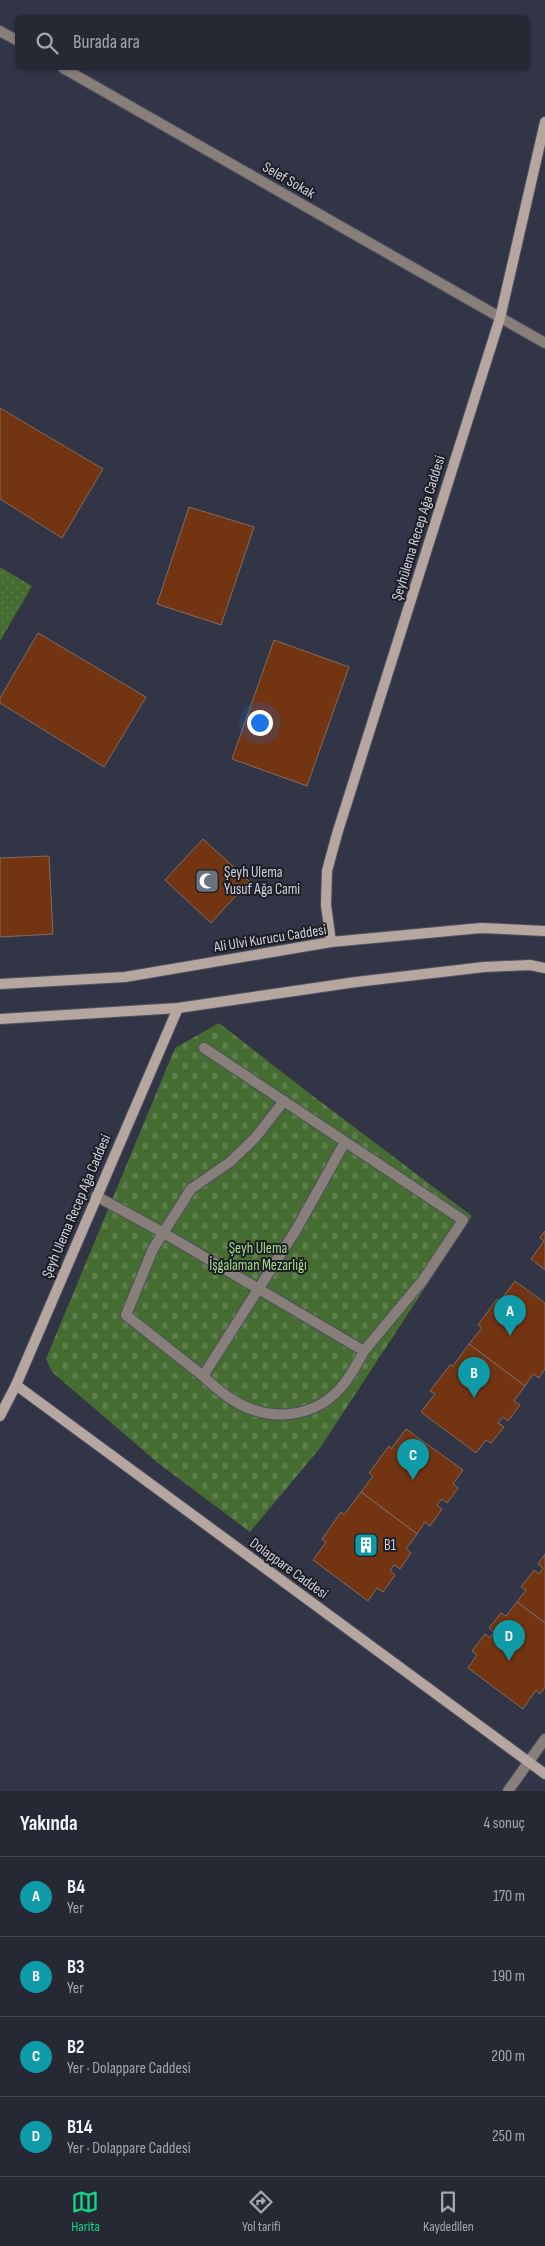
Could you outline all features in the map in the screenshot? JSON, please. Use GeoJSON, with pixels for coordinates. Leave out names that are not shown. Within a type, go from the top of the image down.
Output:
{"type":"FeatureCollection","features":[{"type":"Feature","properties":{"kind":"street"},"geometry":{"type":"LineString","coordinates":[[0,31],[15,39]]}},
{"type":"Feature","properties":{"kind":"street","name":"Selef Sokak"},"geometry":{"type":"LineString","coordinates":[[66,70],[545,344]]}},
{"type":"Feature","properties":{"kind":"street","name":"Şeyhülema Recep Ağa Caddesi"},"geometry":{"type":"LineString","coordinates":[[331,942],[326,905],[328,871],[337,834],[500,318],[545,122]]}},
{"type":"Feature","properties":{"kind":"street","name":"Ali Ulvi Kurucu Caddesi"},"geometry":{"type":"LineString","coordinates":[[0,984],[125,977],[331,942],[481,928],[545,930]]}},
{"type":"Feature","properties":{"kind":"street"},"geometry":{"type":"LineString","coordinates":[[0,1019],[178,1008],[356,982],[484,967],[530,965],[545,968]]}},
{"type":"Feature","properties":{"kind":"street","name":"Şeyh Ulema Recep Ağa Caddesi"},"geometry":{"type":"LineString","coordinates":[[0,1416],[16,1386],[178,1008]]}},
{"type":"Feature","properties":{"kind":"street"},"geometry":{"type":"LineString","coordinates":[[204,1048],[346,1142],[463,1220],[423,1280],[364,1351],[344,1385],[323,1402],[299,1414],[271,1416],[233,1401],[126,1315],[162,1232],[191,1189],[230,1162],[255,1138],[284,1101]]}},
{"type":"Feature","properties":{"kind":"street"},"geometry":{"type":"LineString","coordinates":[[203,1376],[296,1230],[346,1142]]}},
{"type":"Feature","properties":{"kind":"street"},"geometry":{"type":"LineString","coordinates":[[96,1196],[162,1232],[364,1351]]}},
{"type":"Feature","properties":{"kind":"street","name":"Dolappare Caddesi"},"geometry":{"type":"LineString","coordinates":[[16,1386],[545,1774]]}},
{"type":"Feature","properties":{"kind":"street"},"geometry":{"type":"LineString","coordinates":[[508,1791],[545,1739]]}},
{"type":"Feature","properties":{"kind":"green space"},"geometry":{"type":"Polygon","coordinates":[[[0,567],[32,586],[0,641],[0,567]]]}},
{"type":"Feature","properties":{"kind":"green space","name":"Şeyh Ulema İşgalaman Mezarlığı"},"geometry":{"type":"Polygon","coordinates":[[[219,1023],[472,1216],[320,1448],[250,1532],[158,1463],[52,1372],[46,1359],[175,1048],[219,1023]]]}},
{"type":"Feature","properties":{"kind":"building"},"geometry":{"type":"Polygon","coordinates":[[[0,408],[103,469],[62,538],[0,499],[0,408]]]}},
{"type":"Feature","properties":{"kind":"building"},"geometry":{"type":"Polygon","coordinates":[[[189,507],[254,527],[221,625],[157,604],[189,507]]]}},
{"type":"Feature","properties":{"kind":"building"},"geometry":{"type":"Polygon","coordinates":[[[38,633],[146,697],[104,767],[0,703],[0,698],[38,633]]]}},
{"type":"Feature","properties":{"kind":"building"},"geometry":{"type":"Polygon","coordinates":[[[274,640],[349,667],[307,786],[232,759],[274,640]]]}},
{"type":"Feature","properties":{"kind":"building","name":"Şeyh Ulema Yusuf Ağa Cami"},"geometry":{"type":"Polygon","coordinates":[[[203,839],[249,881],[211,923],[165,880],[203,839]]]}},
{"type":"Feature","properties":{"kind":"building"},"geometry":{"type":"Polygon","coordinates":[[[49,856],[53,934],[0,937],[0,858],[49,856]]]}},
{"type":"Feature","properties":{"kind":"building"},"geometry":{"type":"Polygon","coordinates":[[[545,1231],[545,1270],[531,1259],[544,1241],[540,1238],[545,1231]]]}},
{"type":"Feature","properties":{"kind":"building"},"geometry":{"type":"Polygon","coordinates":[[[515,1281],[545,1303],[545,1369],[539,1378],[533,1374],[525,1386],[469,1344],[482,1328],[478,1325],[497,1299],[500,1301],[515,1281]]]}},
{"type":"Feature","properties":{"kind":"building"},"geometry":{"type":"Polygon","coordinates":[[[469,1344],[525,1386],[514,1401],[520,1405],[508,1421],[503,1417],[498,1423],[504,1427],[491,1443],[486,1440],[476,1453],[421,1412],[435,1394],[430,1391],[450,1365],[453,1366],[469,1344]]]}},
{"type":"Feature","properties":{"kind":"building"},"geometry":{"type":"Polygon","coordinates":[[[406,1429],[463,1470],[453,1484],[458,1488],[447,1503],[442,1499],[437,1505],[442,1509],[430,1526],[425,1522],[417,1534],[361,1492],[373,1476],[369,1473],[389,1446],[391,1449],[406,1429]]]}},
{"type":"Feature","properties":{"kind":"building","name":"B1"},"geometry":{"type":"Polygon","coordinates":[[[361,1492],[417,1534],[406,1549],[411,1553],[400,1569],[394,1565],[390,1571],[395,1575],[383,1592],[377,1588],[368,1601],[313,1560],[326,1542],[322,1539],[341,1512],[344,1515],[361,1492]]]}},
{"type":"Feature","properties":{"kind":"building"},"geometry":{"type":"Polygon","coordinates":[[[545,1554],[545,1623],[517,1602],[526,1590],[521,1587],[534,1570],[539,1574],[543,1568],[538,1564],[545,1554]]]}},
{"type":"Feature","properties":{"kind":"building"},"geometry":{"type":"Polygon","coordinates":[[[517,1602],[545,1623],[545,1687],[540,1694],[536,1690],[523,1709],[468,1668],[477,1655],[472,1651],[485,1634],[490,1638],[494,1632],[489,1628],[501,1613],[506,1616],[517,1602]]]}},
{"type":"Feature","properties":{"kind":"place","name":"Şeyh Ulema Yusuf Ağa Cami"},"geometry":{"type":"Point","coordinates":[207,881]}},
{"type":"Feature","properties":{"kind":"place","name":"B4"},"geometry":{"type":"Point","coordinates":[510,1336]}},
{"type":"Feature","properties":{"kind":"place","name":"B3"},"geometry":{"type":"Point","coordinates":[474,1398]}},
{"type":"Feature","properties":{"kind":"place","name":"B2"},"geometry":{"type":"Point","coordinates":[413,1480]}},
{"type":"Feature","properties":{"kind":"place","name":"B1"},"geometry":{"type":"Point","coordinates":[366,1545]}},
{"type":"Feature","properties":{"kind":"place","name":"B14"},"geometry":{"type":"Point","coordinates":[509,1661]}}]}
